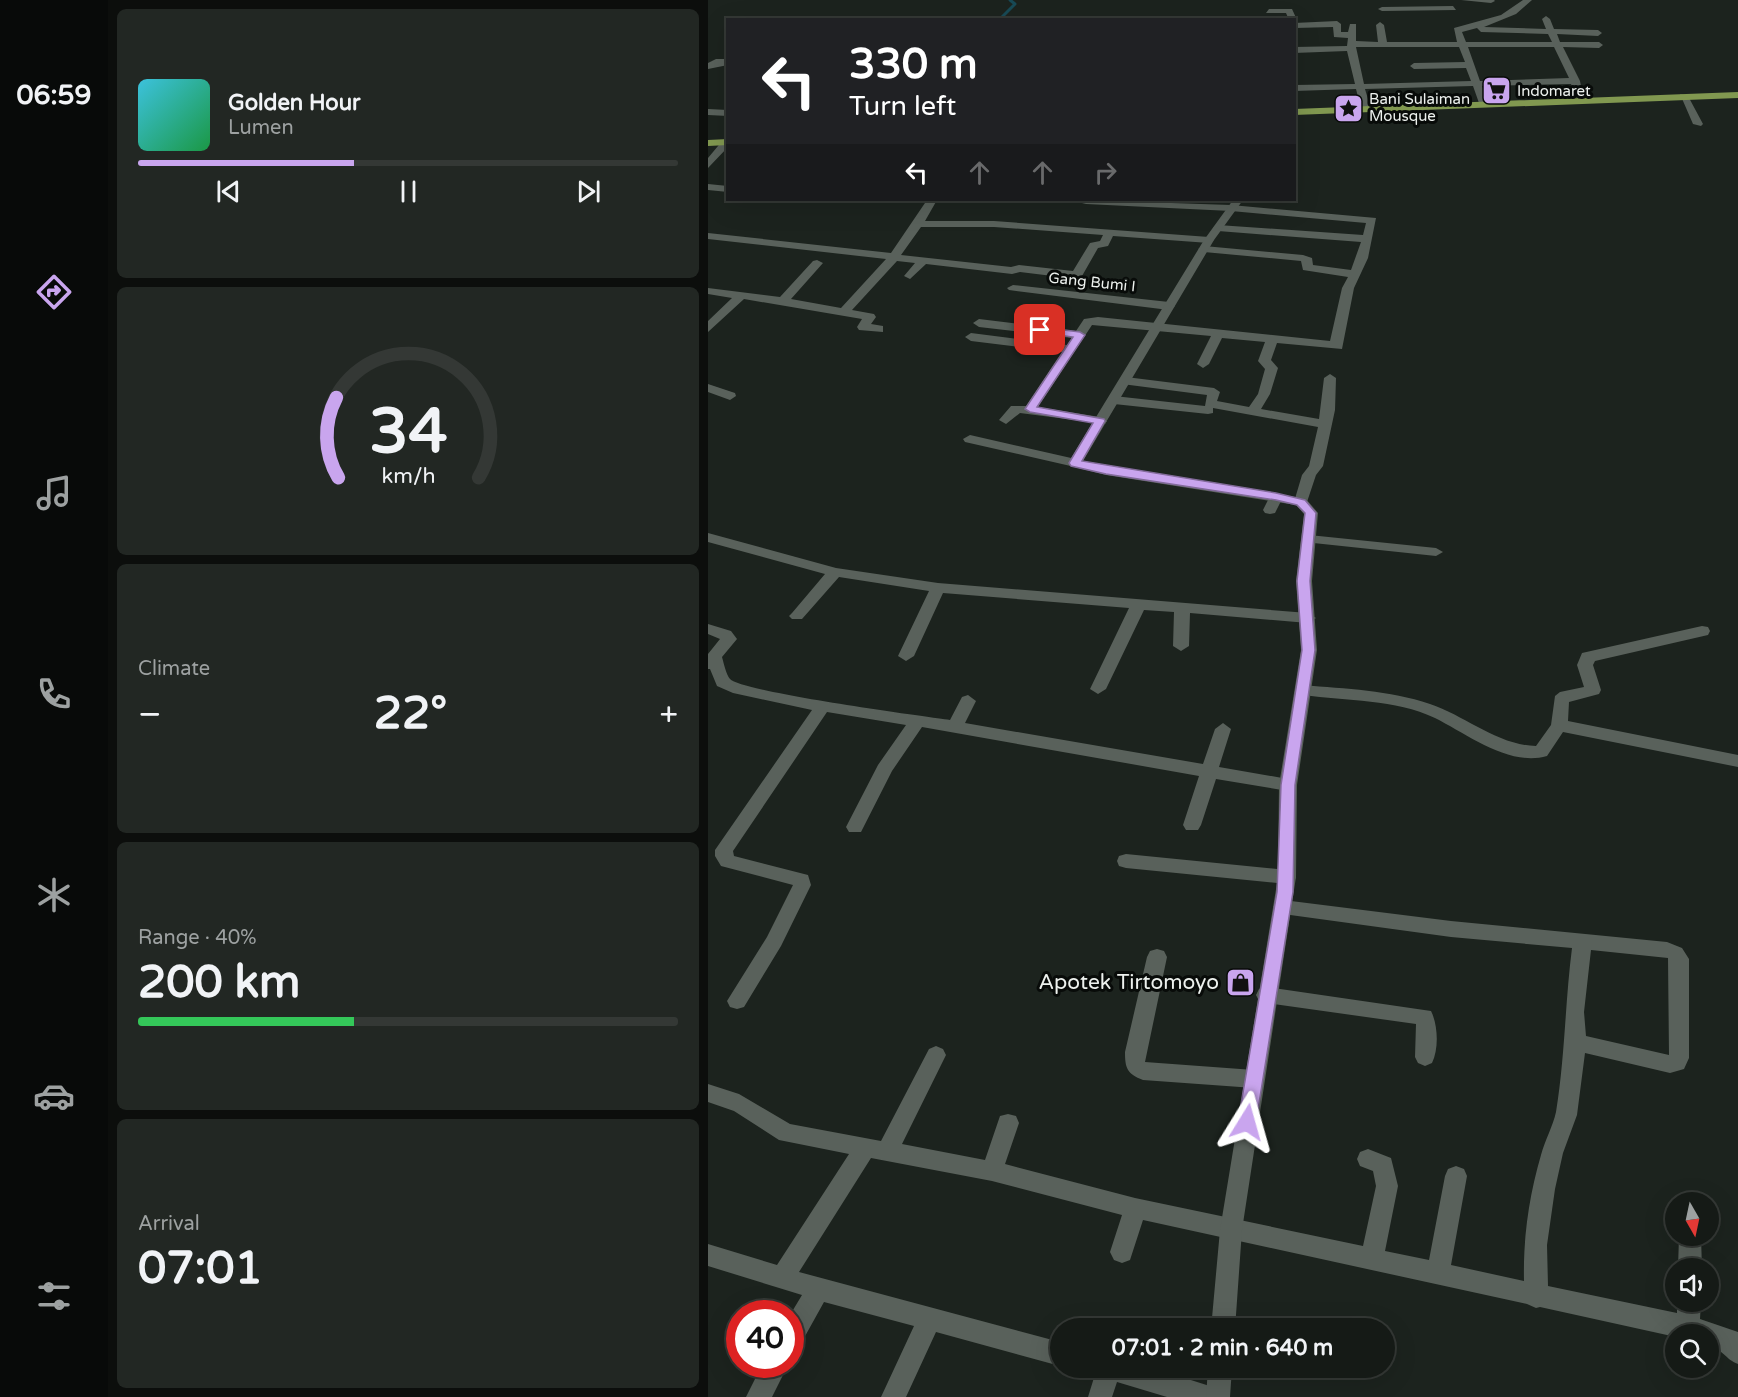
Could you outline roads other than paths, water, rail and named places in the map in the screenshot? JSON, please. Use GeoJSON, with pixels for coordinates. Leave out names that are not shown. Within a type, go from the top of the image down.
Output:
{"type":"FeatureCollection","features":[{"type":"Feature","properties":{"kind":"main road"},"geometry":{"type":"LineString","coordinates":[[1296,112],[1581,99],[1738,95]]}},
{"type":"Feature","properties":{"kind":"main road"},"geometry":{"type":"LineString","coordinates":[[708,143],[726,142]]}},
{"type":"Feature","properties":{"kind":"street"},"geometry":{"type":"LineString","coordinates":[[1465,0],[1491,1]]}},
{"type":"Feature","properties":{"kind":"street"},"geometry":{"type":"LineString","coordinates":[[1296,32],[1337,24],[1337,35],[1383,44],[1460,37],[1468,28],[1513,13],[1528,0]]}},
{"type":"Feature","properties":{"kind":"street"},"geometry":{"type":"LineString","coordinates":[[1382,9],[1453,4],[1460,37],[1484,103]]}},
{"type":"Feature","properties":{"kind":"street"},"geometry":{"type":"LineString","coordinates":[[1269,11],[1289,11],[1292,18]]}},
{"type":"Feature","properties":{"kind":"street"},"geometry":{"type":"LineString","coordinates":[[1546,19],[1581,99]]}},
{"type":"Feature","properties":{"kind":"street"},"geometry":{"type":"LineString","coordinates":[[1380,25],[1383,44]]}},
{"type":"Feature","properties":{"kind":"street"},"geometry":{"type":"LineString","coordinates":[[1468,28],[1598,33]]}},
{"type":"Feature","properties":{"kind":"street"},"geometry":{"type":"LineString","coordinates":[[1296,33],[1308,43]]}},
{"type":"Feature","properties":{"kind":"street"},"geometry":{"type":"LineString","coordinates":[[1430,34],[1599,45]]}},
{"type":"Feature","properties":{"kind":"street"},"geometry":{"type":"LineString","coordinates":[[1296,50],[1353,38]]}},
{"type":"Feature","properties":{"kind":"street"},"geometry":{"type":"LineString","coordinates":[[1353,38],[1359,88],[1366,109]]}},
{"type":"Feature","properties":{"kind":"street"},"geometry":{"type":"LineString","coordinates":[[708,66],[716,62],[726,62]]}},
{"type":"Feature","properties":{"kind":"street"},"geometry":{"type":"LineString","coordinates":[[1414,66],[1470,65]]}},
{"type":"Feature","properties":{"kind":"street"},"geometry":{"type":"LineString","coordinates":[[1453,66],[1459,84]]}},
{"type":"Feature","properties":{"kind":"street"},"geometry":{"type":"LineString","coordinates":[[1296,88],[1575,81]]}},
{"type":"Feature","properties":{"kind":"street"},"geometry":{"type":"LineString","coordinates":[[1683,96],[1698,124]]}},
{"type":"Feature","properties":{"kind":"street"},"geometry":{"type":"LineString","coordinates":[[708,112],[726,113]]}},
{"type":"Feature","properties":{"kind":"street"},"geometry":{"type":"LineString","coordinates":[[708,165],[726,143]]}},
{"type":"Feature","properties":{"kind":"street"},"geometry":{"type":"LineString","coordinates":[[708,188],[726,189]]}},
{"type":"Feature","properties":{"kind":"street"},"geometry":{"type":"LineString","coordinates":[[843,313],[894,257],[931,201]]}},
{"type":"Feature","properties":{"kind":"street"},"geometry":{"type":"LineString","coordinates":[[1030,409],[1070,349],[1092,321],[1219,332],[1336,346],[1354,274],[1373,223],[1369,219],[1235,204],[1086,201]]}},
{"type":"Feature","properties":{"kind":"street"},"geometry":{"type":"LineString","coordinates":[[1075,463],[1158,328],[1169,306],[1235,204]]}},
{"type":"Feature","properties":{"kind":"street"},"geometry":{"type":"LineString","coordinates":[[918,224],[983,224],[1110,232],[1303,258],[1308,260],[1307,268],[1354,274]]}},
{"type":"Feature","properties":{"kind":"street"},"geometry":{"type":"LineString","coordinates":[[1218,228],[1368,239]]}},
{"type":"Feature","properties":{"kind":"street"},"geometry":{"type":"LineString","coordinates":[[1062,294],[1077,275],[1094,245],[1104,244],[1110,232]]}},
{"type":"Feature","properties":{"kind":"street"},"geometry":{"type":"LineString","coordinates":[[708,236],[923,261],[1077,275]]}},
{"type":"Feature","properties":{"kind":"street"},"geometry":{"type":"LineString","coordinates":[[910,276],[923,261]]}},
{"type":"Feature","properties":{"kind":"street"},"geometry":{"type":"LineString","coordinates":[[783,301],[817,263]]}},
{"type":"Feature","properties":{"kind":"street","name":"Gang Bumi I"},"geometry":{"type":"LineString","coordinates":[[1013,288],[1169,306]]}},
{"type":"Feature","properties":{"kind":"street"},"geometry":{"type":"LineString","coordinates":[[708,291],[783,301],[870,317],[863,327],[879,329]]}},
{"type":"Feature","properties":{"kind":"street"},"geometry":{"type":"LineString","coordinates":[[708,328],[742,295]]}},
{"type":"Feature","properties":{"kind":"street"},"geometry":{"type":"LineString","coordinates":[[979,323],[1080,335]]}},
{"type":"Feature","properties":{"kind":"street"},"geometry":{"type":"LineString","coordinates":[[1203,364],[1219,332]]}},
{"type":"Feature","properties":{"kind":"street"},"geometry":{"type":"LineString","coordinates":[[971,337],[1070,349]]}},
{"type":"Feature","properties":{"kind":"street"},"geometry":{"type":"LineString","coordinates":[[1253,411],[1264,394],[1272,368],[1264,361],[1273,338]]}},
{"type":"Feature","properties":{"kind":"street"},"geometry":{"type":"LineString","coordinates":[[1301,502],[1309,475],[1316,466],[1325,424],[1330,378]]}},
{"type":"Feature","properties":{"kind":"street"},"geometry":{"type":"LineString","coordinates":[[1126,381],[1215,392],[1204,423]]}},
{"type":"Feature","properties":{"kind":"street"},"geometry":{"type":"LineString","coordinates":[[708,388],[730,396]]}},
{"type":"Feature","properties":{"kind":"street"},"geometry":{"type":"LineString","coordinates":[[1114,400],[1253,411],[1325,424]]}},
{"type":"Feature","properties":{"kind":"street"},"geometry":{"type":"LineString","coordinates":[[1006,420],[1016,409],[1030,409],[1100,421]]}},
{"type":"Feature","properties":{"kind":"street"},"geometry":{"type":"LineString","coordinates":[[970,439],[1106,471],[1301,502],[1311,513],[1304,581],[1304,618],[1309,650],[1288,785],[1287,877],[1266,995],[1231,1230],[1224,1318]]}},
{"type":"Feature","properties":{"kind":"street"},"geometry":{"type":"LineString","coordinates":[[1270,510],[1276,497]]}},
{"type":"Feature","properties":{"kind":"street"},"geometry":{"type":"LineString","coordinates":[[708,537],[835,572],[938,588],[1304,618]]}},
{"type":"Feature","properties":{"kind":"street"},"geometry":{"type":"LineString","coordinates":[[1309,539],[1436,552]]}},
{"type":"Feature","properties":{"kind":"street"},"geometry":{"type":"LineString","coordinates":[[797,616],[835,572]]}},
{"type":"Feature","properties":{"kind":"street"},"geometry":{"type":"LineString","coordinates":[[906,656],[938,588]]}},
{"type":"Feature","properties":{"kind":"street"},"geometry":{"type":"LineString","coordinates":[[1098,688],[1139,604]]}},
{"type":"Feature","properties":{"kind":"street"},"geometry":{"type":"LineString","coordinates":[[1181,646],[1182,608]]}},
{"type":"Feature","properties":{"kind":"street"},"geometry":{"type":"LineString","coordinates":[[708,629],[725,634],[729,639],[711,661],[723,682],[733,688],[772,698],[955,727],[1288,785]]}},
{"type":"Feature","properties":{"kind":"street"},"geometry":{"type":"LineString","coordinates":[[1303,690],[1425,708],[1484,738],[1534,752],[1545,749],[1559,725],[1561,700],[1566,696],[1593,690],[1585,665],[1588,657],[1702,631]]}},
{"type":"Feature","properties":{"kind":"street"},"geometry":{"type":"LineString","coordinates":[[955,727],[968,701]]}},
{"type":"Feature","properties":{"kind":"street"},"geometry":{"type":"LineString","coordinates":[[737,1001],[774,941],[802,885],[801,880],[774,871],[728,861],[724,856],[724,849],[823,706]]}},
{"type":"Feature","properties":{"kind":"street"},"geometry":{"type":"LineString","coordinates":[[855,827],[884,769],[918,721]]}},
{"type":"Feature","properties":{"kind":"street"},"geometry":{"type":"LineString","coordinates":[[1559,725],[1738,761]]}},
{"type":"Feature","properties":{"kind":"street"},"geometry":{"type":"LineString","coordinates":[[1192,825],[1223,729]]}},
{"type":"Feature","properties":{"kind":"street"},"geometry":{"type":"LineString","coordinates":[[1126,861],[1287,877]]}},
{"type":"Feature","properties":{"kind":"street"},"geometry":{"type":"LineString","coordinates":[[1283,907],[1451,929],[1676,952],[1679,959],[1679,1058],[1677,1063],[1670,1064],[1576,1042]]}},
{"type":"Feature","properties":{"kind":"street"},"geometry":{"type":"LineString","coordinates":[[1536,1297],[1535,1245],[1552,1152],[1566,1115],[1576,1042],[1574,1012],[1582,942]]}},
{"type":"Feature","properties":{"kind":"street"},"geometry":{"type":"LineString","coordinates":[[1156,957],[1135,1052],[1135,1066],[1143,1071],[1254,1079]]}},
{"type":"Feature","properties":{"kind":"street"},"geometry":{"type":"LineString","coordinates":[[1266,995],[1424,1017],[1426,1022],[1425,1057]]}},
{"type":"Feature","properties":{"kind":"street"},"geometry":{"type":"LineString","coordinates":[[783,1276],[876,1149],[936,1055]]}},
{"type":"Feature","properties":{"kind":"street"},"geometry":{"type":"LineString","coordinates":[[708,1093],[727,1097],[749,1107],[772,1126],[787,1133],[992,1171],[1231,1230],[1668,1324]]}},
{"type":"Feature","properties":{"kind":"street"},"geometry":{"type":"LineString","coordinates":[[992,1171],[1008,1123]]}},
{"type":"Feature","properties":{"kind":"street"},"geometry":{"type":"LineString","coordinates":[[1368,1159],[1383,1165],[1387,1186],[1372,1260]]}},
{"type":"Feature","properties":{"kind":"street"},"geometry":{"type":"LineString","coordinates":[[1438,1275],[1456,1176]]}},
{"type":"Feature","properties":{"kind":"street"},"geometry":{"type":"LineString","coordinates":[[1122,1252],[1135,1208]]}},
{"type":"Feature","properties":{"kind":"street"},"geometry":{"type":"LineString","coordinates":[[708,1255],[783,1276],[818,1289],[1050,1351]]}},
{"type":"Feature","properties":{"kind":"street"},"geometry":{"type":"LineString","coordinates":[[804,1314],[818,1289]]}},
{"type":"Feature","properties":{"kind":"street"},"geometry":{"type":"LineString","coordinates":[[893,1397],[930,1319]]}},
{"type":"Feature","properties":{"kind":"street"},"geometry":{"type":"LineString","coordinates":[[1719,1337],[1728,1339],[1737,1347],[1738,1352]]}},
{"type":"Feature","properties":{"kind":"street"},"geometry":{"type":"LineString","coordinates":[[758,1397],[769,1378]]}},
{"type":"Feature","properties":{"kind":"street"},"geometry":{"type":"LineString","coordinates":[[1100,1397],[1107,1378]]}},
{"type":"Feature","properties":{"kind":"street"},"geometry":{"type":"LineString","coordinates":[[1144,1378],[1207,1397]]}},
{"type":"Feature","properties":{"kind":"street"},"geometry":{"type":"LineString","coordinates":[[1218,1397],[1219,1378]]}},
{"type":"Feature","properties":{"kind":"waterway"},"geometry":{"type":"LineString","coordinates":[[1001,18],[1015,4],[1010,0]]}},
{"type":"Feature","properties":{"kind":"place","name":"Indomaret"},"geometry":{"type":"Point","coordinates":[1496,91]}},
{"type":"Feature","properties":{"kind":"place","name":"Bani Sulaiman Mousque"},"geometry":{"type":"Point","coordinates":[1348,108]}},
{"type":"Feature","properties":{"kind":"place","name":"Apotek Tirtomoyo"},"geometry":{"type":"Point","coordinates":[1240,982]}}]}
